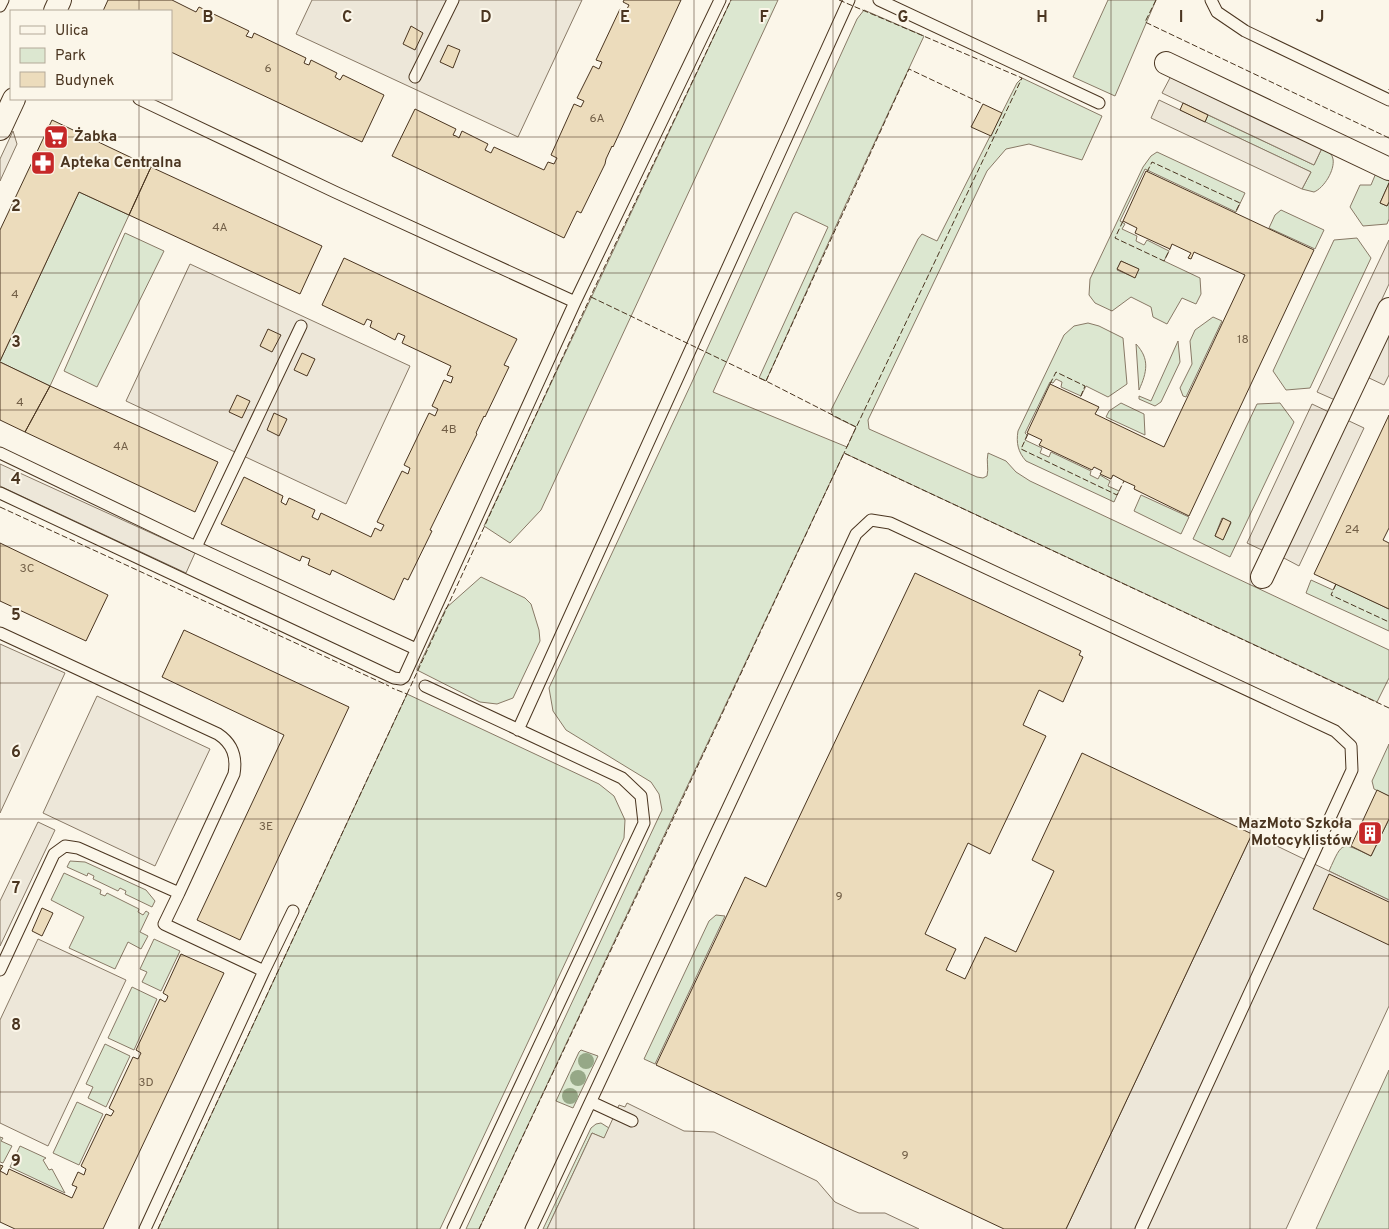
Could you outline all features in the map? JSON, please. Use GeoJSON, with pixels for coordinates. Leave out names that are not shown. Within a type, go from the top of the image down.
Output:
{"type":"FeatureCollection","features":[{"type":"Feature","properties":{"kind":"street"},"geometry":{"type":"LineString","coordinates":[[1166,63],[1389,168]]}},
{"type":"Feature","properties":{"kind":"street"},"geometry":{"type":"LineString","coordinates":[[0,129],[14,100]]}},
{"type":"Feature","properties":{"kind":"street"},"geometry":{"type":"LineString","coordinates":[[1262,577],[1389,309]]}},
{"type":"Feature","properties":{"kind":"lane"},"geometry":{"type":"LineString","coordinates":[[0,6],[3,0]]}},
{"type":"Feature","properties":{"kind":"lane"},"geometry":{"type":"LineString","coordinates":[[415,77],[453,0]]}},
{"type":"Feature","properties":{"kind":"lane"},"geometry":{"type":"LineString","coordinates":[[0,493],[398,680],[404,677],[575,302],[720,0]]}},
{"type":"Feature","properties":{"kind":"lane"},"geometry":{"type":"LineString","coordinates":[[518,730],[849,0]]}},
{"type":"Feature","properties":{"kind":"lane"},"geometry":{"type":"LineString","coordinates":[[879,0],[1099,103]]}},
{"type":"Feature","properties":{"kind":"lane"},"geometry":{"type":"LineString","coordinates":[[1211,0],[1218,12],[1245,31],[1389,100]]}},
{"type":"Feature","properties":{"kind":"lane"},"geometry":{"type":"LineString","coordinates":[[141,100],[335,192],[575,302]]}},
{"type":"Feature","properties":{"kind":"lane"},"geometry":{"type":"LineString","coordinates":[[196,547],[301,326]]}},
{"type":"Feature","properties":{"kind":"lane"},"geometry":{"type":"LineString","coordinates":[[0,453],[416,650]]}},
{"type":"Feature","properties":{"kind":"lane"},"geometry":{"type":"LineString","coordinates":[[531,1229],[856,534],[871,520],[890,523],[1335,731],[1351,746],[1352,770],[1141,1229]]}},
{"type":"Feature","properties":{"kind":"lane"},"geometry":{"type":"LineString","coordinates":[[0,633],[218,734],[229,744],[236,761],[234,774],[164,924],[264,971]]}},
{"type":"Feature","properties":{"kind":"lane"},"geometry":{"type":"LineString","coordinates":[[425,686],[622,778],[641,796],[644,823],[453,1229]]}},
{"type":"Feature","properties":{"kind":"lane"},"geometry":{"type":"LineString","coordinates":[[0,970],[54,854],[65,846],[78,848],[179,893]]}},
{"type":"Feature","properties":{"kind":"lane"},"geometry":{"type":"LineString","coordinates":[[145,1229],[293,911]]}},
{"type":"Feature","properties":{"kind":"lane"},"geometry":{"type":"LineString","coordinates":[[591,1102],[632,1121]]}},
{"type":"Feature","properties":{"kind":"green space"},"geometry":{"type":"Polygon","coordinates":[[[731,0],[778,0],[541,510],[510,543],[484,526],[731,0]]]}},
{"type":"Feature","properties":{"kind":"green space"},"geometry":{"type":"Polygon","coordinates":[[[1108,0],[1156,0],[1115,96],[1073,77],[1108,0]]]}},
{"type":"Feature","properties":{"kind":"green space"},"geometry":{"type":"Polygon","coordinates":[[[864,10],[924,36],[766,381],[759,378],[828,227],[796,212],[793,214],[713,392],[847,447],[856,427],[833,416],[831,410],[918,239],[922,234],[937,241],[1017,83],[1022,78],[1102,116],[1082,160],[1029,144],[1006,149],[987,171],[868,420],[869,429],[977,477],[983,478],[987,476],[988,453],[1006,461],[1016,472],[1030,481],[1389,650],[1389,678],[1377,702],[844,453],[479,1229],[466,1229],[662,810],[659,794],[651,782],[566,730],[553,711],[549,688],[692,382],[857,19],[864,10]]]}},
{"type":"Feature","properties":{"kind":"green space"},"geometry":{"type":"Polygon","coordinates":[[[1208,115],[1314,165],[1322,148],[1329,152],[1332,157],[1331,173],[1318,190],[1314,192],[1302,189],[1311,172],[1205,122],[1208,115]]]}},
{"type":"Feature","properties":{"kind":"green space"},"geometry":{"type":"Polygon","coordinates":[[[1157,152],[1245,193],[1236,212],[1145,169],[1120,221],[1125,224],[1122,229],[1137,236],[1136,241],[1144,245],[1147,240],[1169,251],[1164,261],[1200,278],[1201,294],[1196,304],[1182,298],[1167,324],[1153,317],[1151,307],[1131,297],[1112,311],[1095,303],[1089,295],[1090,279],[1143,167],[1151,156],[1157,152]],[[1121,261],[1117,270],[1134,277],[1138,269],[1121,261]]]}},
{"type":"Feature","properties":{"kind":"green space"},"geometry":{"type":"Polygon","coordinates":[[[1376,173],[1389,179],[1380,203],[1387,206],[1389,202],[1389,219],[1387,224],[1363,226],[1350,207],[1360,185],[1371,185],[1376,173]]]}},
{"type":"Feature","properties":{"kind":"green space"},"geometry":{"type":"Polygon","coordinates":[[[79,192],[129,215],[50,386],[0,361],[79,192]]]}},
{"type":"Feature","properties":{"kind":"green space"},"geometry":{"type":"Polygon","coordinates":[[[1281,210],[1324,230],[1315,249],[1269,228],[1275,215],[1281,210]]]}},
{"type":"Feature","properties":{"kind":"green space"},"geometry":{"type":"Polygon","coordinates":[[[125,233],[164,251],[97,387],[64,371],[125,233]]]}},
{"type":"Feature","properties":{"kind":"green space"},"geometry":{"type":"Polygon","coordinates":[[[1357,238],[1371,258],[1310,388],[1286,390],[1273,371],[1334,240],[1357,238]]]}},
{"type":"Feature","properties":{"kind":"green space"},"geometry":{"type":"Polygon","coordinates":[[[1213,317],[1222,321],[1186,397],[1183,396],[1180,388],[1192,364],[1190,341],[1195,330],[1213,317]]]}},
{"type":"Feature","properties":{"kind":"green space"},"geometry":{"type":"Polygon","coordinates":[[[1088,323],[1099,326],[1123,338],[1127,384],[1108,397],[1086,386],[1081,396],[1061,387],[1062,382],[1056,379],[1053,383],[1050,382],[1025,433],[1027,435],[1025,440],[1042,448],[1040,453],[1049,457],[1051,452],[1091,471],[1090,475],[1098,479],[1100,475],[1110,481],[1108,486],[1119,491],[1114,502],[1026,461],[1019,451],[1017,439],[1018,431],[1064,335],[1074,326],[1088,323]]]}},
{"type":"Feature","properties":{"kind":"green space"},"geometry":{"type":"Polygon","coordinates":[[[1178,341],[1180,362],[1161,402],[1155,406],[1139,399],[1139,396],[1151,401],[1178,341]]]}},
{"type":"Feature","properties":{"kind":"green space"},"geometry":{"type":"Polygon","coordinates":[[[1136,344],[1144,355],[1146,366],[1139,390],[1136,344]]]}},
{"type":"Feature","properties":{"kind":"green space"},"geometry":{"type":"Polygon","coordinates":[[[1121,403],[1144,414],[1145,435],[1106,417],[1109,411],[1121,403]]]}},
{"type":"Feature","properties":{"kind":"green space"},"geometry":{"type":"Polygon","coordinates":[[[1280,403],[1294,422],[1230,557],[1193,539],[1257,404],[1280,403]],[[1222,518],[1215,536],[1223,539],[1231,523],[1222,518]]]}},
{"type":"Feature","properties":{"kind":"green space"},"geometry":{"type":"Polygon","coordinates":[[[1141,495],[1189,517],[1181,534],[1134,511],[1141,495]]]}},
{"type":"Feature","properties":{"kind":"green space"},"geometry":{"type":"Polygon","coordinates":[[[481,577],[525,598],[531,604],[539,630],[540,641],[513,698],[497,704],[480,702],[417,670],[446,608],[481,577]]]}},
{"type":"Feature","properties":{"kind":"green space"},"geometry":{"type":"Polygon","coordinates":[[[1311,580],[1333,590],[1336,584],[1389,609],[1389,631],[1306,593],[1311,580]]]}},
{"type":"Feature","properties":{"kind":"green space"},"geometry":{"type":"Polygon","coordinates":[[[407,694],[599,784],[614,796],[625,820],[624,838],[440,1229],[158,1229],[407,694]]]}},
{"type":"Feature","properties":{"kind":"green space"},"geometry":{"type":"Polygon","coordinates":[[[1389,744],[1389,796],[1374,789],[1372,781],[1389,744]]]}},
{"type":"Feature","properties":{"kind":"green space"},"geometry":{"type":"Polygon","coordinates":[[[1389,819],[1389,900],[1329,871],[1337,854],[1344,847],[1354,848],[1371,856],[1389,819]]]}},
{"type":"Feature","properties":{"kind":"green space"},"geometry":{"type":"Polygon","coordinates":[[[70,861],[85,862],[146,890],[155,901],[152,907],[125,894],[126,891],[120,888],[118,891],[93,879],[94,876],[88,873],[87,876],[67,867],[70,861]]]}},
{"type":"Feature","properties":{"kind":"green space"},"geometry":{"type":"Polygon","coordinates":[[[64,873],[101,890],[100,894],[105,896],[107,893],[139,909],[138,912],[143,915],[146,911],[149,913],[140,932],[148,936],[141,949],[128,942],[115,969],[69,948],[84,917],[51,900],[64,873]]]}},
{"type":"Feature","properties":{"kind":"green space"},"geometry":{"type":"Polygon","coordinates":[[[716,915],[725,916],[655,1064],[644,1059],[709,921],[716,915]]]}},
{"type":"Feature","properties":{"kind":"green space"},"geometry":{"type":"Polygon","coordinates":[[[154,939],[180,951],[161,991],[142,982],[147,972],[140,969],[154,939]]]}},
{"type":"Feature","properties":{"kind":"green space"},"geometry":{"type":"Polygon","coordinates":[[[132,987],[157,999],[134,1050],[108,1038],[132,987]]]}},
{"type":"Feature","properties":{"kind":"green space"},"geometry":{"type":"Polygon","coordinates":[[[105,1044],[130,1056],[106,1107],[88,1098],[93,1087],[86,1084],[105,1044]]]}},
{"type":"Feature","properties":{"kind":"green space"},"geometry":{"type":"Polygon","coordinates":[[[581,1050],[598,1056],[573,1108],[556,1101],[581,1050]]]}},
{"type":"Feature","properties":{"kind":"green space"},"geometry":{"type":"Polygon","coordinates":[[[1389,1070],[1389,1229],[1316,1229],[1389,1070]]]}},
{"type":"Feature","properties":{"kind":"green space"},"geometry":{"type":"Polygon","coordinates":[[[77,1102],[103,1114],[79,1165],[53,1153],[77,1102]]]}},
{"type":"Feature","properties":{"kind":"green space"},"geometry":{"type":"Polygon","coordinates":[[[601,1123],[609,1128],[608,1140],[592,1133],[547,1229],[543,1229],[591,1128],[601,1123]]]}},
{"type":"Feature","properties":{"kind":"green space"},"geometry":{"type":"Polygon","coordinates":[[[0,1137],[3,1138],[1,1141],[12,1146],[3,1163],[0,1162],[0,1137]]]}},
{"type":"Feature","properties":{"kind":"green space"},"geometry":{"type":"Polygon","coordinates":[[[20,1146],[46,1158],[43,1160],[49,1170],[52,1169],[65,1193],[10,1167],[20,1146]]]}},
{"type":"Feature","properties":{"kind":"shaded area"},"geometry":{"type":"Polygon","coordinates":[[[312,0],[582,0],[518,137],[296,34],[312,0]]]}},
{"type":"Feature","properties":{"kind":"shaded area"},"geometry":{"type":"Polygon","coordinates":[[[1171,76],[1322,148],[1314,165],[1162,93],[1171,76]]]}},
{"type":"Feature","properties":{"kind":"shaded area"},"geometry":{"type":"Polygon","coordinates":[[[1159,100],[1311,172],[1302,189],[1151,118],[1159,100]]]}},
{"type":"Feature","properties":{"kind":"shaded area"},"geometry":{"type":"Polygon","coordinates":[[[13,131],[17,144],[0,181],[0,159],[13,131]]]}},
{"type":"Feature","properties":{"kind":"shaded area"},"geometry":{"type":"Polygon","coordinates":[[[1389,240],[1389,284],[1335,400],[1317,392],[1389,240]]]}},
{"type":"Feature","properties":{"kind":"shaded area"},"geometry":{"type":"Polygon","coordinates":[[[190,264],[410,366],[346,504],[126,401],[190,264]]]}},
{"type":"Feature","properties":{"kind":"shaded area"},"geometry":{"type":"Polygon","coordinates":[[[1389,330],[1389,375],[1384,385],[1367,377],[1389,330]]]}},
{"type":"Feature","properties":{"kind":"shaded area"},"geometry":{"type":"Polygon","coordinates":[[[1312,404],[1329,412],[1264,551],[1247,543],[1312,404]]]}},
{"type":"Feature","properties":{"kind":"shaded area"},"geometry":{"type":"Polygon","coordinates":[[[1347,420],[1364,428],[1299,566],[1282,557],[1347,420]]]}},
{"type":"Feature","properties":{"kind":"shaded area"},"geometry":{"type":"Polygon","coordinates":[[[0,464],[195,553],[186,573],[0,486],[0,464]]]}},
{"type":"Feature","properties":{"kind":"shaded area"},"geometry":{"type":"Polygon","coordinates":[[[0,644],[65,673],[0,813],[0,644]]]}},
{"type":"Feature","properties":{"kind":"shaded area"},"geometry":{"type":"Polygon","coordinates":[[[97,696],[210,749],[155,866],[43,813],[97,696]]]}},
{"type":"Feature","properties":{"kind":"shaded area"},"geometry":{"type":"Polygon","coordinates":[[[38,822],[55,830],[0,946],[0,901],[38,822]]]}},
{"type":"Feature","properties":{"kind":"shaded area"},"geometry":{"type":"Polygon","coordinates":[[[1252,834],[1389,900],[1389,1006],[1286,1229],[1066,1229],[1252,834]]]}},
{"type":"Feature","properties":{"kind":"shaded area"},"geometry":{"type":"Polygon","coordinates":[[[38,939],[126,980],[48,1146],[0,1123],[0,1020],[38,939]]]}},
{"type":"Feature","properties":{"kind":"shaded area"},"geometry":{"type":"Polygon","coordinates":[[[627,1103],[684,1131],[714,1132],[817,1181],[835,1202],[854,1211],[859,1213],[885,1213],[919,1229],[547,1229],[592,1133],[604,1138],[619,1105],[625,1107],[627,1103]]]}},
{"type":"Feature","properties":{"kind":"building"},"geometry":{"type":"Polygon","coordinates":[[[108,0],[172,0],[196,12],[199,7],[249,31],[246,36],[252,38],[254,33],[306,58],[304,63],[306,64],[309,65],[311,60],[337,73],[335,77],[340,80],[343,75],[384,95],[362,142],[172,52],[172,10],[103,10],[108,0]]]}},
{"type":"Feature","properties":{"kind":"building"},"geometry":{"type":"Polygon","coordinates":[[[624,0],[681,0],[581,213],[577,211],[564,238],[392,156],[415,109],[456,129],[453,135],[459,138],[462,131],[488,144],[485,150],[491,153],[494,147],[544,170],[548,162],[554,164],[557,158],[551,155],[574,104],[581,107],[584,101],[577,98],[593,66],[599,69],[602,62],[596,60],[620,9],[626,11],[629,5],[623,2],[624,0]]]}},
{"type":"Feature","properties":{"kind":"building"},"geometry":{"type":"Polygon","coordinates":[[[411,26],[423,33],[415,50],[403,44],[411,26]]]}},
{"type":"Feature","properties":{"kind":"building"},"geometry":{"type":"Polygon","coordinates":[[[448,45],[460,50],[453,68],[440,62],[448,45]]]}},
{"type":"Feature","properties":{"kind":"building"},"geometry":{"type":"Polygon","coordinates":[[[1183,103],[1208,115],[1205,122],[1180,110],[1183,103]]]}},
{"type":"Feature","properties":{"kind":"building"},"geometry":{"type":"Polygon","coordinates":[[[983,104],[1002,113],[991,136],[971,127],[983,104]]]}},
{"type":"Feature","properties":{"kind":"building"},"geometry":{"type":"Polygon","coordinates":[[[52,120],[151,167],[129,215],[79,192],[0,361],[0,230],[52,120]]]}},
{"type":"Feature","properties":{"kind":"building"},"geometry":{"type":"Polygon","coordinates":[[[151,167],[322,246],[300,294],[129,215],[151,167]]]}},
{"type":"Feature","properties":{"kind":"building"},"geometry":{"type":"Polygon","coordinates":[[[1146,171],[1314,250],[1189,516],[1134,489],[1135,486],[1113,475],[1111,479],[1100,474],[1102,471],[1094,467],[1092,470],[1039,445],[1042,440],[1027,433],[1050,384],[1099,407],[1095,414],[1164,447],[1245,275],[1194,252],[1191,259],[1188,258],[1191,253],[1172,244],[1170,249],[1135,233],[1137,228],[1123,221],[1146,171]]]}},
{"type":"Feature","properties":{"kind":"building"},"geometry":{"type":"Polygon","coordinates":[[[1389,183],[1389,202],[1387,206],[1380,203],[1389,183]]]}},
{"type":"Feature","properties":{"kind":"building"},"geometry":{"type":"Polygon","coordinates":[[[344,258],[517,339],[504,365],[509,367],[430,530],[432,531],[408,580],[404,578],[394,600],[332,570],[330,575],[308,565],[310,559],[302,556],[300,561],[221,524],[244,477],[283,496],[281,502],[286,505],[289,498],[315,510],[312,517],[318,520],[321,513],[371,537],[375,528],[381,531],[384,525],[377,522],[402,471],[408,474],[410,468],[404,465],[429,413],[435,416],[438,409],[432,406],[444,380],[451,383],[453,377],[447,375],[451,366],[402,343],[405,336],[398,333],[395,340],[370,327],[372,321],[367,319],[364,325],[322,305],[344,258]]]}},
{"type":"Feature","properties":{"kind":"building"},"geometry":{"type":"Polygon","coordinates":[[[1121,261],[1139,269],[1135,278],[1117,269],[1121,261]]]}},
{"type":"Feature","properties":{"kind":"building"},"geometry":{"type":"Polygon","coordinates":[[[268,329],[281,335],[272,352],[260,346],[268,329]]]}},
{"type":"Feature","properties":{"kind":"building"},"geometry":{"type":"Polygon","coordinates":[[[302,353],[315,359],[307,376],[294,370],[302,353]]]}},
{"type":"Feature","properties":{"kind":"building"},"geometry":{"type":"Polygon","coordinates":[[[0,362],[50,386],[25,432],[0,420],[0,362]]]}},
{"type":"Feature","properties":{"kind":"building"},"geometry":{"type":"Polygon","coordinates":[[[50,386],[218,462],[195,512],[25,432],[50,386]]]}},
{"type":"Feature","properties":{"kind":"building"},"geometry":{"type":"Polygon","coordinates":[[[237,395],[250,401],[242,418],[229,412],[237,395]]]}},
{"type":"Feature","properties":{"kind":"building"},"geometry":{"type":"Polygon","coordinates":[[[274,413],[287,419],[279,436],[267,430],[274,413]]]}},
{"type":"Feature","properties":{"kind":"building"},"geometry":{"type":"Polygon","coordinates":[[[1389,415],[1389,528],[1383,540],[1389,543],[1389,609],[1314,574],[1389,415]]]}},
{"type":"Feature","properties":{"kind":"building"},"geometry":{"type":"Polygon","coordinates":[[[1223,518],[1231,522],[1223,540],[1215,536],[1223,518]]]}},
{"type":"Feature","properties":{"kind":"building"},"geometry":{"type":"Polygon","coordinates":[[[0,543],[108,595],[86,641],[0,601],[0,543]]]}},
{"type":"Feature","properties":{"kind":"building"},"geometry":{"type":"Polygon","coordinates":[[[915,573],[1081,651],[1079,655],[1083,657],[1063,702],[1039,690],[1023,725],[1046,736],[990,854],[968,843],[925,934],[956,949],[946,970],[965,979],[985,937],[1016,952],[1054,871],[1032,860],[1082,753],[1252,834],[1066,1229],[1004,1229],[656,1065],[745,877],[766,887],[915,573]]]}},
{"type":"Feature","properties":{"kind":"building"},"geometry":{"type":"Polygon","coordinates":[[[184,630],[349,707],[240,940],[197,920],[284,735],[162,677],[184,630]]]}},
{"type":"Feature","properties":{"kind":"building","name":"MazMoto Szkoła Motocyklistów"},"geometry":{"type":"Polygon","coordinates":[[[1377,790],[1389,796],[1389,819],[1371,856],[1351,846],[1377,790]]]}},
{"type":"Feature","properties":{"kind":"building"},"geometry":{"type":"Polygon","coordinates":[[[1329,874],[1389,902],[1389,945],[1313,909],[1329,874]]]}},
{"type":"Feature","properties":{"kind":"building"},"geometry":{"type":"Polygon","coordinates":[[[42,908],[53,913],[42,936],[32,931],[42,908]]]}},
{"type":"Feature","properties":{"kind":"building"},"geometry":{"type":"Polygon","coordinates":[[[181,954],[224,973],[103,1229],[15,1229],[0,1222],[0,1171],[7,1175],[9,1169],[72,1198],[77,1187],[72,1185],[78,1172],[84,1175],[86,1169],[81,1166],[106,1114],[111,1116],[114,1111],[109,1108],[133,1057],[138,1059],[141,1053],[136,1050],[160,999],[165,1002],[167,999],[168,996],[163,993],[181,954]]]}},
{"type":"Feature","properties":{"kind":"fence"},"geometry":{"type":"LineString","coordinates":[[407,694],[595,287],[731,0]]}},
{"type":"Feature","properties":{"kind":"fence"},"geometry":{"type":"LineString","coordinates":[[839,0],[1022,78],[844,453]]}},
{"type":"Feature","properties":{"kind":"fence"},"geometry":{"type":"LineString","coordinates":[[1156,0],[1145,22],[1389,138]]}},
{"type":"Feature","properties":{"kind":"fence"},"geometry":{"type":"LineString","coordinates":[[766,381],[909,69],[983,104]]}},
{"type":"Feature","properties":{"kind":"fence"},"geometry":{"type":"LineString","coordinates":[[1147,172],[1152,162],[1240,203],[1235,213]]}},
{"type":"Feature","properties":{"kind":"fence"},"geometry":{"type":"LineString","coordinates":[[1123,221],[1115,238],[1164,261],[1170,249]]}},
{"type":"Feature","properties":{"kind":"fence"},"geometry":{"type":"LineString","coordinates":[[591,297],[766,381],[856,427]]}},
{"type":"Feature","properties":{"kind":"fence"},"geometry":{"type":"LineString","coordinates":[[1050,384],[1056,372],[1085,386],[1080,398]]}},
{"type":"Feature","properties":{"kind":"fence"},"geometry":{"type":"LineString","coordinates":[[1028,434],[1021,449],[1117,495],[1124,481]]}},
{"type":"Feature","properties":{"kind":"fence"},"geometry":{"type":"LineString","coordinates":[[479,1229],[844,453],[1389,708]]}},
{"type":"Feature","properties":{"kind":"fence"},"geometry":{"type":"LineString","coordinates":[[0,507],[389,686]]}},
{"type":"Feature","properties":{"kind":"fence"},"geometry":{"type":"LineString","coordinates":[[1336,584],[1331,595],[1389,622]]}},
{"type":"Feature","properties":{"kind":"fence"},"geometry":{"type":"LineString","coordinates":[[158,1229],[407,694],[392,688]]}},
{"type":"Feature","properties":{"kind":"place","name":"Żabka"},"geometry":{"type":"Point","coordinates":[56,137]}},
{"type":"Feature","properties":{"kind":"place","name":"Apteka Centralna"},"geometry":{"type":"Point","coordinates":[43,163]}},
{"type":"Feature","properties":{"kind":"place","name":"MazMoto Szkoła Motocyklistów"},"geometry":{"type":"Point","coordinates":[1370,833]}}]}
